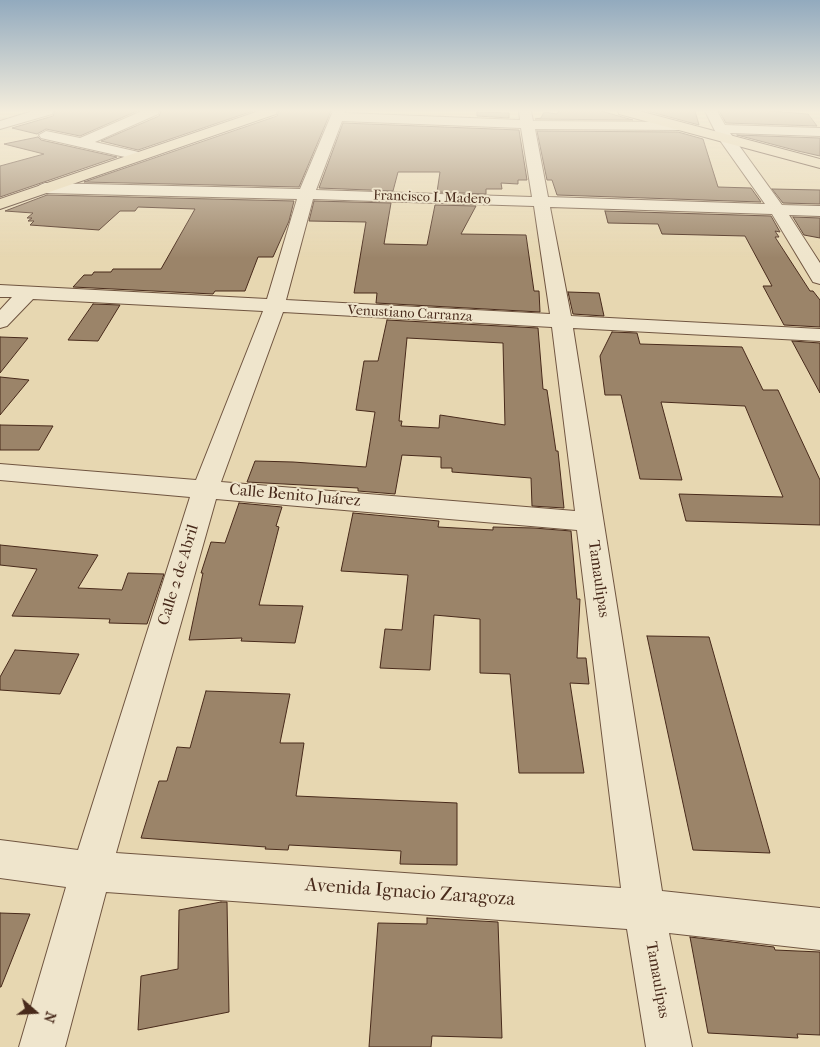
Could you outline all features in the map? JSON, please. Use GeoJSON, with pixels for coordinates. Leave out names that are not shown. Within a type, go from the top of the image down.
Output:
{"type":"FeatureCollection","features":[{"type":"Feature","properties":{"kind":"main road"},"geometry":{"type":"LineString","coordinates":[[0,204],[127,160]]}},
{"type":"Feature","properties":{"kind":"main road"},"geometry":{"type":"LineString","coordinates":[[807,160],[820,164]]}},
{"type":"Feature","properties":{"kind":"street","name":"Calle 2 de Abril"},"geometry":{"type":"LineString","coordinates":[[42,1047],[90,871],[206,488],[275,306],[306,194],[320,160]]}},
{"type":"Feature","properties":{"kind":"street","name":"Tamaulipas"},"geometry":{"type":"LineString","coordinates":[[534,160],[562,323],[644,910],[669,1047]]}},
{"type":"Feature","properties":{"kind":"street"},"geometry":{"type":"LineString","coordinates":[[742,160],[777,209],[820,278]]}},
{"type":"Feature","properties":{"kind":"street","name":"Francisco I. Madero"},"geometry":{"type":"LineString","coordinates":[[45,188],[306,194],[820,211]]}},
{"type":"Feature","properties":{"kind":"street","name":"Venustiano Carranza"},"geometry":{"type":"LineString","coordinates":[[0,292],[562,323],[820,335]]}},
{"type":"Feature","properties":{"kind":"street"},"geometry":{"type":"LineString","coordinates":[[0,322],[27,293]]}},
{"type":"Feature","properties":{"kind":"street","name":"Calle Benito Juárez"},"geometry":{"type":"LineString","coordinates":[[0,472],[590,522]]}},
{"type":"Feature","properties":{"kind":"street","name":"Avenida Ignacio Zaragoza"},"geometry":{"type":"LineString","coordinates":[[0,859],[90,871],[644,910],[820,929]]}},
{"type":"Feature","properties":{"kind":"building"},"geometry":{"type":"Polygon","coordinates":[[[23,160],[109,160],[0,197],[0,166],[23,160]]]}},
{"type":"Feature","properties":{"kind":"building"},"geometry":{"type":"Polygon","coordinates":[[[149,160],[310,160],[299,187],[84,182],[149,160]]]}},
{"type":"Feature","properties":{"kind":"building"},"geometry":{"type":"Polygon","coordinates":[[[329,160],[524,160],[527,180],[518,180],[518,184],[501,183],[502,189],[486,189],[486,194],[437,192],[440,172],[398,172],[393,191],[319,188],[329,160]]]}},
{"type":"Feature","properties":{"kind":"building"},"geometry":{"type":"Polygon","coordinates":[[[543,160],[710,160],[718,187],[751,188],[761,202],[557,195],[552,180],[547,180],[543,160]]]}},
{"type":"Feature","properties":{"kind":"building"},"geometry":{"type":"Polygon","coordinates":[[[772,189],[820,190],[820,204],[783,203],[772,189]]]}},
{"type":"Feature","properties":{"kind":"building"},"geometry":{"type":"Polygon","coordinates":[[[47,195],[294,201],[289,221],[273,257],[258,257],[245,291],[215,291],[213,294],[73,287],[84,275],[92,275],[94,272],[111,272],[113,269],[161,269],[195,209],[138,207],[135,211],[120,211],[99,230],[30,225],[34,221],[28,221],[32,218],[27,218],[33,213],[5,211],[47,195]]]}},
{"type":"Feature","properties":{"kind":"building"},"geometry":{"type":"Polygon","coordinates":[[[314,201],[391,203],[384,244],[427,245],[435,205],[476,206],[461,234],[526,235],[534,291],[539,291],[540,312],[376,303],[377,293],[354,293],[366,222],[309,221],[314,201]]]}},
{"type":"Feature","properties":{"kind":"building"},"geometry":{"type":"Polygon","coordinates":[[[605,211],[771,216],[780,232],[775,231],[779,237],[775,237],[810,291],[813,291],[820,300],[820,327],[784,325],[763,286],[772,286],[745,236],[662,234],[658,224],[608,223],[605,211]]]}},
{"type":"Feature","properties":{"kind":"building"},"geometry":{"type":"Polygon","coordinates":[[[793,217],[820,218],[820,238],[804,235],[793,217]]]}},
{"type":"Feature","properties":{"kind":"building"},"geometry":{"type":"Polygon","coordinates":[[[568,292],[599,293],[604,316],[573,314],[568,292]]]}},
{"type":"Feature","properties":{"kind":"building"},"geometry":{"type":"Polygon","coordinates":[[[93,304],[120,305],[98,341],[68,340],[93,304]]]}},
{"type":"Feature","properties":{"kind":"building"},"geometry":{"type":"Polygon","coordinates":[[[387,320],[538,328],[543,389],[547,390],[556,451],[558,451],[564,508],[532,506],[531,478],[452,472],[452,468],[441,468],[441,457],[402,455],[395,494],[358,491],[358,488],[247,482],[255,461],[366,467],[375,412],[356,410],[364,361],[378,361],[387,320]],[[407,338],[399,421],[402,421],[401,426],[439,428],[440,415],[505,425],[503,343],[407,338]]]}},
{"type":"Feature","properties":{"kind":"building"},"geometry":{"type":"Polygon","coordinates":[[[612,332],[637,333],[640,344],[742,347],[763,390],[778,390],[820,480],[820,525],[686,521],[679,494],[783,497],[745,406],[661,402],[682,480],[640,479],[621,395],[605,395],[600,356],[612,332]]]}},
{"type":"Feature","properties":{"kind":"building"},"geometry":{"type":"Polygon","coordinates":[[[0,337],[28,338],[0,373],[0,337]]]}},
{"type":"Feature","properties":{"kind":"building"},"geometry":{"type":"Polygon","coordinates":[[[792,341],[820,343],[820,393],[792,341]]]}},
{"type":"Feature","properties":{"kind":"building"},"geometry":{"type":"Polygon","coordinates":[[[0,377],[29,380],[0,415],[0,377]]]}},
{"type":"Feature","properties":{"kind":"building"},"geometry":{"type":"Polygon","coordinates":[[[0,425],[53,426],[39,450],[0,450],[0,425]]]}},
{"type":"Feature","properties":{"kind":"building"},"geometry":{"type":"Polygon","coordinates":[[[239,503],[282,507],[276,526],[279,527],[259,605],[303,606],[295,643],[241,641],[242,638],[189,640],[203,573],[201,573],[211,542],[225,543],[239,503]]]}},
{"type":"Feature","properties":{"kind":"building"},"geometry":{"type":"Polygon","coordinates":[[[353,513],[439,521],[438,527],[493,530],[493,527],[534,528],[571,531],[577,599],[580,599],[577,658],[586,658],[589,684],[570,683],[584,773],[519,773],[510,674],[480,673],[480,619],[434,615],[430,670],[380,668],[385,629],[402,630],[408,575],[341,571],[353,513]]]}},
{"type":"Feature","properties":{"kind":"building"},"geometry":{"type":"Polygon","coordinates":[[[0,545],[98,555],[78,588],[122,590],[128,573],[164,574],[147,624],[109,623],[110,619],[12,616],[37,569],[0,565],[0,545]]]}},
{"type":"Feature","properties":{"kind":"building"},"geometry":{"type":"Polygon","coordinates":[[[647,636],[709,637],[770,853],[693,850],[647,636]]]}},
{"type":"Feature","properties":{"kind":"building"},"geometry":{"type":"Polygon","coordinates":[[[15,650],[79,654],[60,694],[0,690],[0,677],[15,650]]]}},
{"type":"Feature","properties":{"kind":"building"},"geometry":{"type":"Polygon","coordinates":[[[206,691],[290,694],[280,743],[304,743],[296,796],[457,803],[457,865],[400,864],[401,851],[289,845],[288,850],[265,849],[266,847],[141,838],[159,781],[167,781],[177,747],[190,748],[206,691]]]}},
{"type":"Feature","properties":{"kind":"building"},"geometry":{"type":"Polygon","coordinates":[[[227,902],[229,1012],[138,1030],[141,976],[178,969],[179,910],[227,902]]]}},
{"type":"Feature","properties":{"kind":"building"},"geometry":{"type":"Polygon","coordinates":[[[0,913],[30,914],[1,987],[0,987],[0,913]]]}},
{"type":"Feature","properties":{"kind":"building"},"geometry":{"type":"Polygon","coordinates":[[[427,918],[498,922],[502,1038],[432,1036],[431,1047],[369,1047],[378,923],[427,924],[427,918]]]}},
{"type":"Feature","properties":{"kind":"building"},"geometry":{"type":"Polygon","coordinates":[[[690,937],[774,947],[775,950],[820,952],[820,1035],[797,1034],[798,1038],[708,1033],[690,937]]]}}]}
